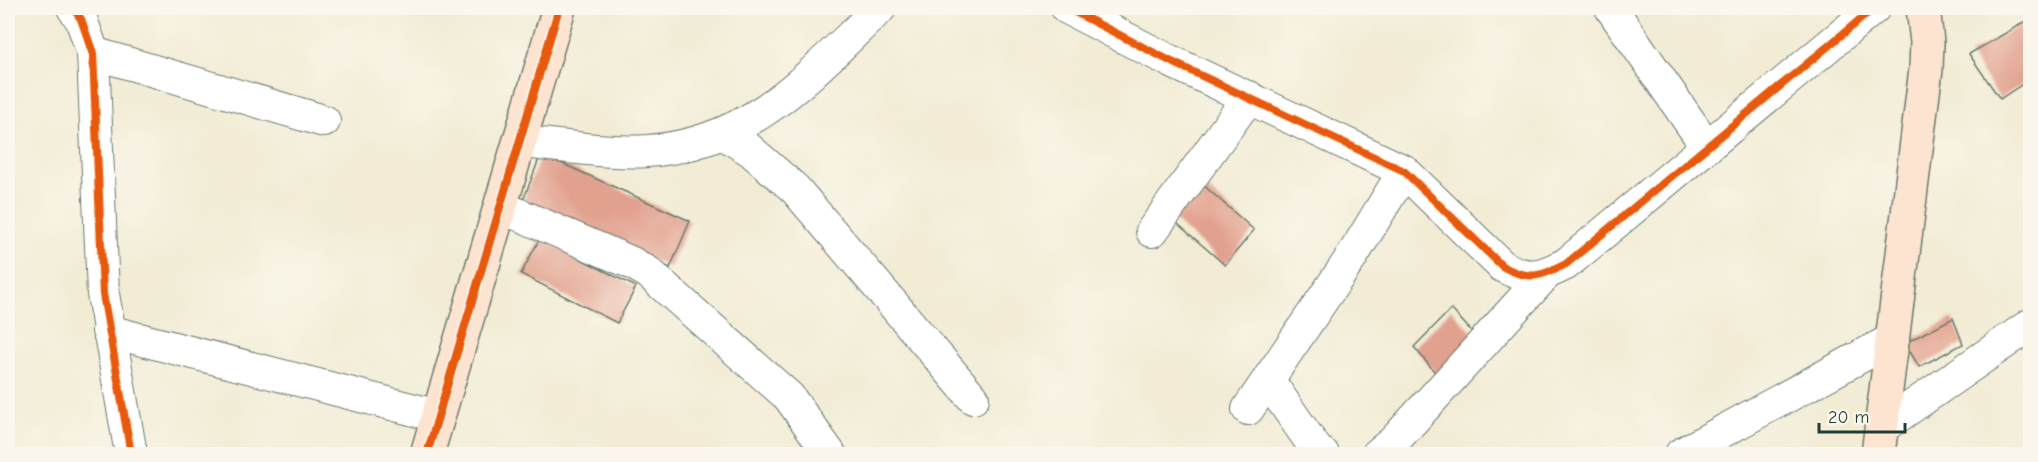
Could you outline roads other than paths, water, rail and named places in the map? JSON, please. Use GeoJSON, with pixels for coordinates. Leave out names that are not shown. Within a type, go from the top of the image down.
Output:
{"type":"FeatureCollection","features":[{"type":"Feature","properties":{"kind":"street"},"geometry":{"type":"LineString","coordinates":[[73,8],[81,19],[93,53],[103,294],[131,454]]}},
{"type":"Feature","properties":{"kind":"street"},"geometry":{"type":"LineString","coordinates":[[427,454],[559,8]]}},
{"type":"Feature","properties":{"kind":"street"},"geometry":{"type":"LineString","coordinates":[[520,142],[645,151],[692,146],[724,134],[766,111],[812,72],[880,8]]}},
{"type":"Feature","properties":{"kind":"street"},"geometry":{"type":"LineString","coordinates":[[1067,8],[1160,56],[1404,171],[1502,266],[1518,275],[1545,275]]}},
{"type":"Feature","properties":{"kind":"street"},"geometry":{"type":"LineString","coordinates":[[1611,8],[1707,147]]}},
{"type":"Feature","properties":{"kind":"street"},"geometry":{"type":"LineString","coordinates":[[1378,454],[1394,441],[1545,275],[1566,264],[1874,8]]}},
{"type":"Feature","properties":{"kind":"street"},"geometry":{"type":"LineString","coordinates":[[1879,441],[1926,69],[1928,42],[1923,8]]}},
{"type":"Feature","properties":{"kind":"street"},"geometry":{"type":"LineString","coordinates":[[93,53],[324,121]]}},
{"type":"Feature","properties":{"kind":"street"},"geometry":{"type":"LineString","coordinates":[[1152,231],[1249,97]]}},
{"type":"Feature","properties":{"kind":"street"},"geometry":{"type":"LineString","coordinates":[[724,134],[750,150],[795,189],[973,398]]}},
{"type":"Feature","properties":{"kind":"street"},"geometry":{"type":"LineString","coordinates":[[1248,409],[1351,258],[1404,171]]}},
{"type":"Feature","properties":{"kind":"street"},"geometry":{"type":"LineString","coordinates":[[501,207],[632,263],[649,273],[789,397],[830,454]]}},
{"type":"Feature","properties":{"kind":"street"},"geometry":{"type":"LineString","coordinates":[[1879,441],[2031,325]]}},
{"type":"Feature","properties":{"kind":"street"},"geometry":{"type":"LineString","coordinates":[[108,331],[438,416]]}},
{"type":"Feature","properties":{"kind":"street"},"geometry":{"type":"LineString","coordinates":[[1681,454],[1893,339]]}},
{"type":"Feature","properties":{"kind":"street"},"geometry":{"type":"LineString","coordinates":[[1268,380],[1323,454]]}}]}
